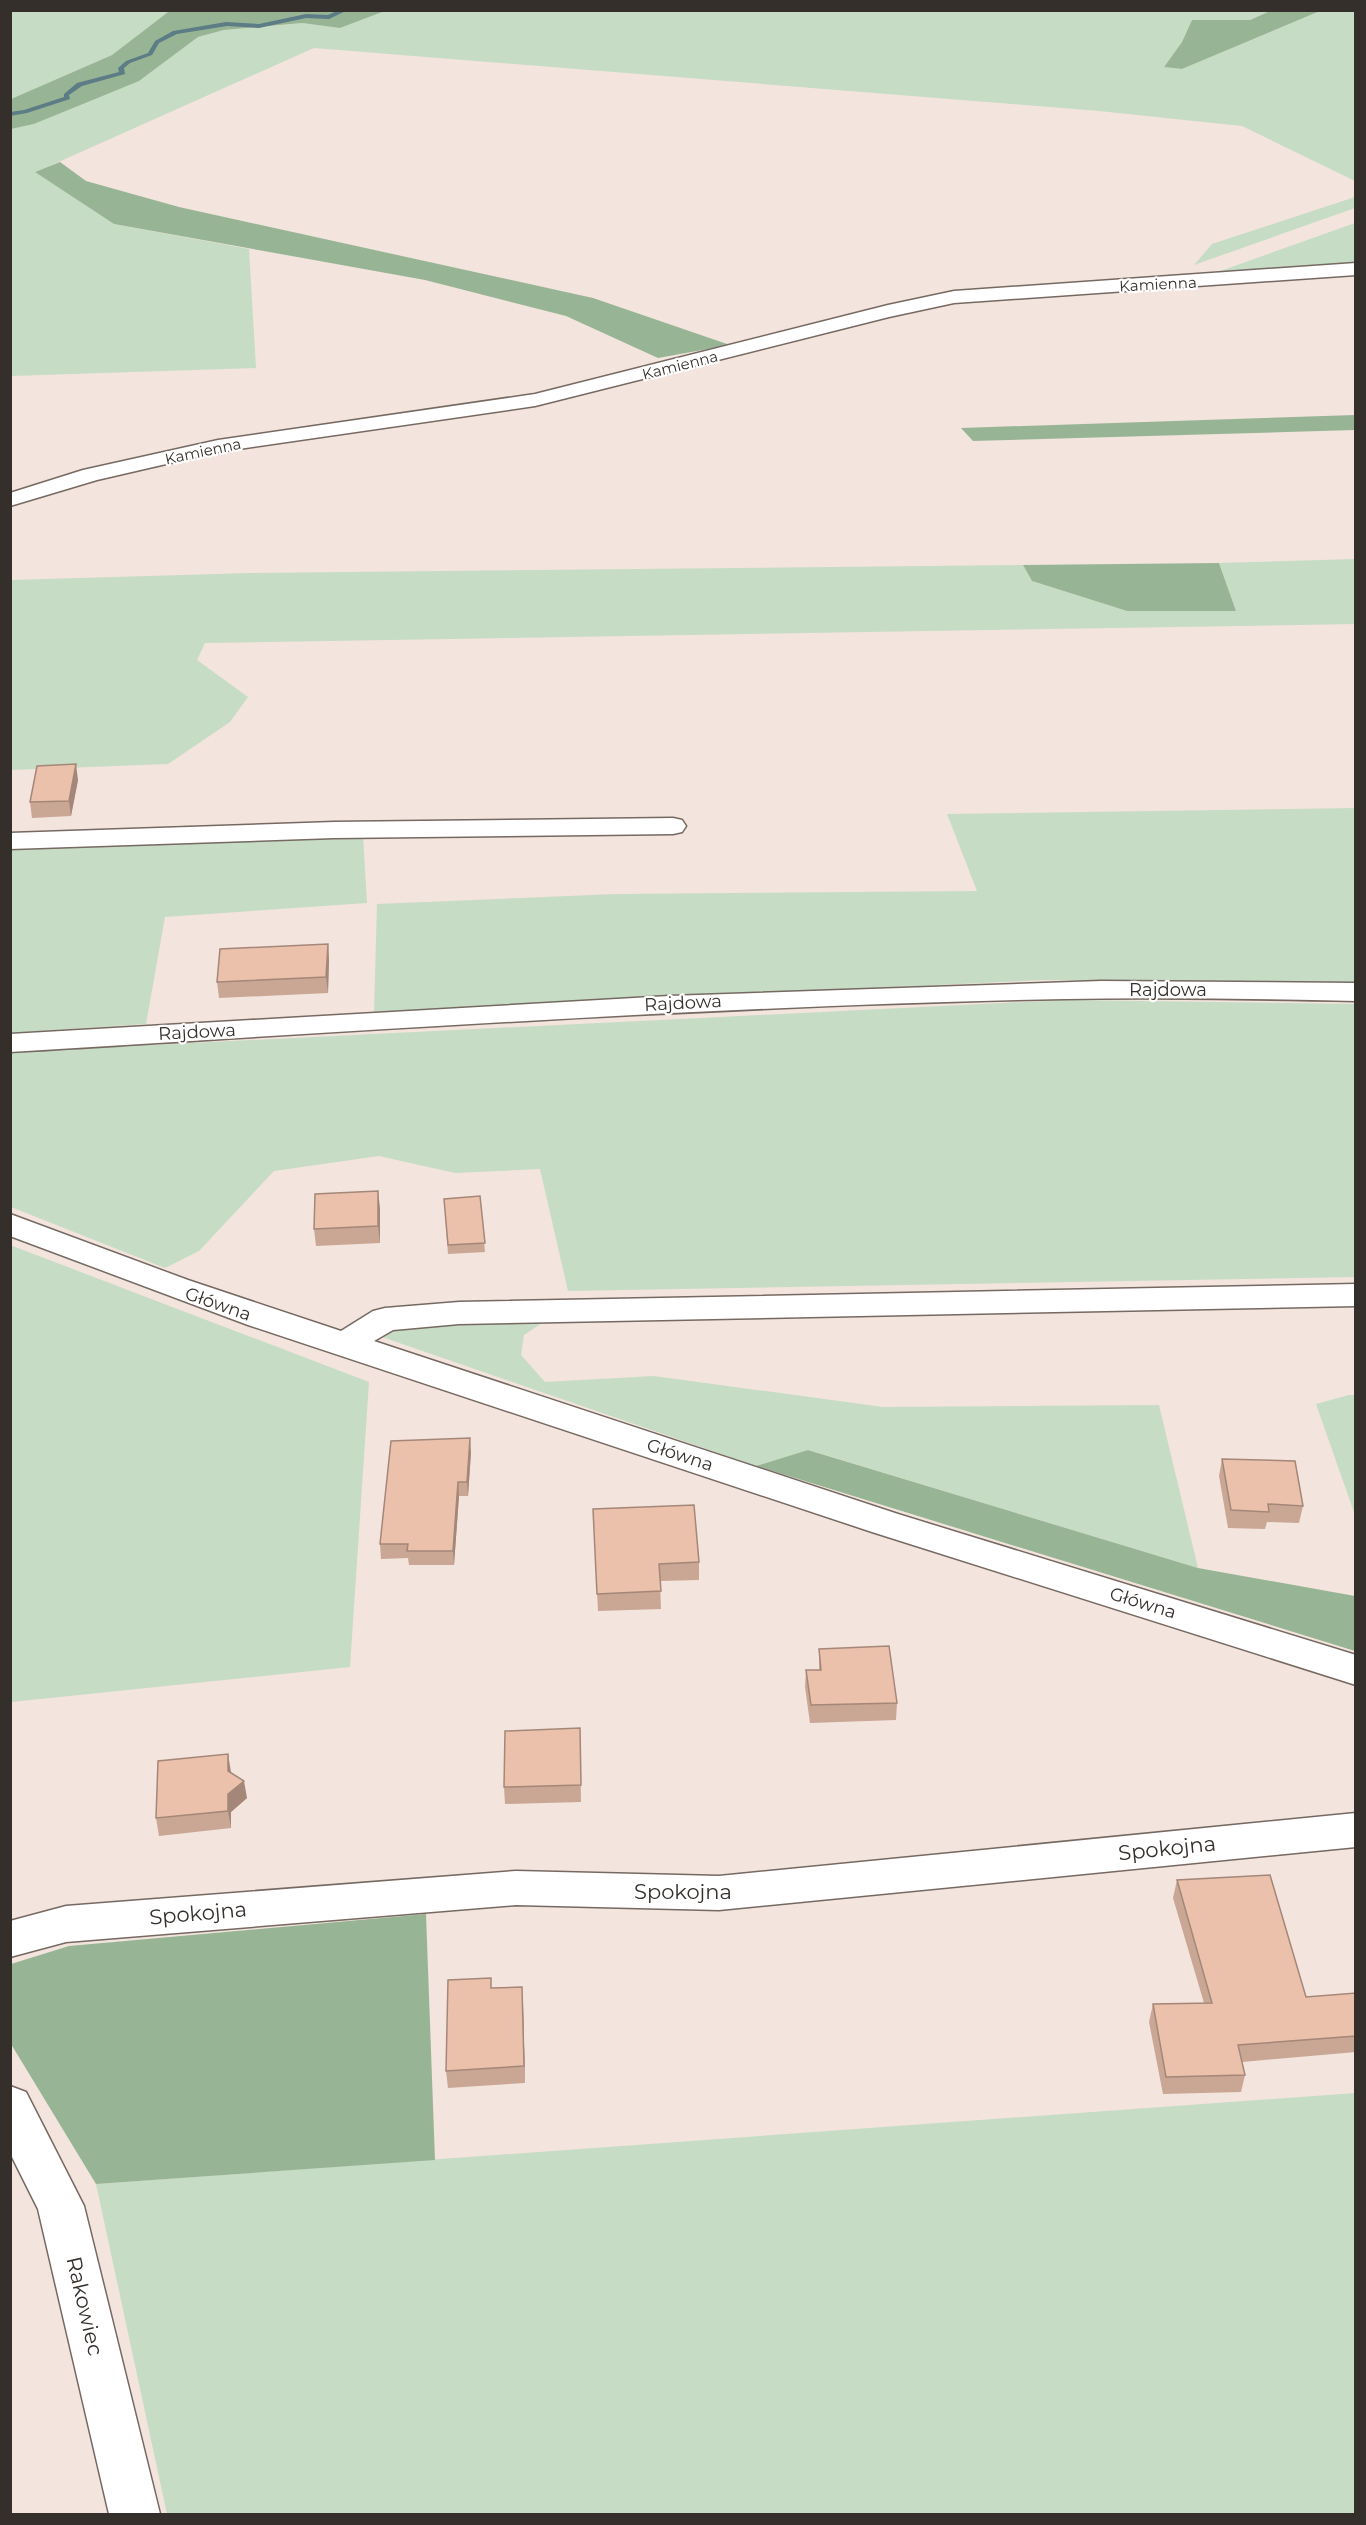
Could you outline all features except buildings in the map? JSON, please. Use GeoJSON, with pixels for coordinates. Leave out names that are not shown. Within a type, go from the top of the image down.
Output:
{"type":"FeatureCollection","features":[{"type":"Feature","properties":{"kind":"street","name":"Kamienna"},"geometry":{"type":"LineString","coordinates":[[10,500],[91,475],[218,446],[535,400],[888,311],[954,297],[1356,269]]}},
{"type":"Feature","properties":{"kind":"street"},"geometry":{"type":"LineString","coordinates":[[10,841],[334,830],[673,826]]}},
{"type":"Feature","properties":{"kind":"street","name":"Rajdowa"},"geometry":{"type":"LineString","coordinates":[[10,1043],[668,1003],[1070,990],[1356,992]]}},
{"type":"Feature","properties":{"kind":"street","name":"Główna"},"geometry":{"type":"LineString","coordinates":[[10,1224],[147,1279],[262,1320],[345,1344],[885,1523],[1356,1670]]}},
{"type":"Feature","properties":{"kind":"street"},"geometry":{"type":"LineString","coordinates":[[345,1344],[385,1319],[459,1312],[1356,1295]]}},
{"type":"Feature","properties":{"kind":"street","name":"Spokojna"},"geometry":{"type":"LineString","coordinates":[[10,1939],[66,1924],[516,1888],[719,1893],[1356,1830]]}},
{"type":"Feature","properties":{"kind":"street","name":"Rakowiec"},"geometry":{"type":"LineString","coordinates":[[10,2106],[61,2206],[135,2514]]}},
{"type":"Feature","properties":{"kind":"green space"},"geometry":{"type":"Polygon","coordinates":[[[176,10],[385,11],[340,28],[302,23],[224,30],[198,37],[139,81],[34,124],[11,129],[11,99],[112,55],[168,12],[176,10]]]}},
{"type":"Feature","properties":{"kind":"green space"},"geometry":{"type":"Polygon","coordinates":[[[10,11],[176,11],[168,12],[112,55],[11,99],[10,11]]]}},
{"type":"Feature","properties":{"kind":"green space"},"geometry":{"type":"Polygon","coordinates":[[[385,11],[1270,11],[1250,20],[1192,20],[1182,42],[1164,67],[1182,69],[1320,11],[1355,11],[1355,181],[1242,126],[1099,111],[314,48],[36,172],[114,224],[249,249],[256,368],[11,376],[10,129],[34,124],[143,78],[198,37],[224,30],[302,23],[340,28],[385,11]]]}},
{"type":"Feature","properties":{"kind":"green space"},"geometry":{"type":"Polygon","coordinates":[[[1270,11],[1320,11],[1182,69],[1164,67],[1182,42],[1192,20],[1250,20],[1270,11]]]}},
{"type":"Feature","properties":{"kind":"green space"},"geometry":{"type":"Polygon","coordinates":[[[60,162],[86,181],[179,207],[593,298],[730,345],[658,358],[566,316],[425,280],[114,224],[35,172],[60,162]]]}},
{"type":"Feature","properties":{"kind":"green space"},"geometry":{"type":"Polygon","coordinates":[[[1355,197],[1355,208],[1194,265],[1212,244],[1355,197]]]}},
{"type":"Feature","properties":{"kind":"green space"},"geometry":{"type":"Polygon","coordinates":[[[1355,223],[1355,265],[1201,278],[1355,223]]]}},
{"type":"Feature","properties":{"kind":"green space"},"geometry":{"type":"Polygon","coordinates":[[[1355,415],[1355,430],[973,441],[961,428],[1355,415]]]}},
{"type":"Feature","properties":{"kind":"green space"},"geometry":{"type":"Polygon","coordinates":[[[1355,559],[1356,624],[205,643],[197,660],[248,697],[230,722],[168,764],[11,770],[10,580],[251,573],[1023,565],[1032,581],[1127,611],[1236,611],[1219,563],[1355,559]]]}},
{"type":"Feature","properties":{"kind":"green space"},"geometry":{"type":"Polygon","coordinates":[[[1219,563],[1236,611],[1127,611],[1032,581],[1023,565],[1219,563]]]}},
{"type":"Feature","properties":{"kind":"green space"},"geometry":{"type":"Polygon","coordinates":[[[1355,808],[1355,984],[1043,980],[374,1012],[377,904],[617,894],[977,891],[947,814],[1355,808]]]}},
{"type":"Feature","properties":{"kind":"green space"},"geometry":{"type":"Polygon","coordinates":[[[363,835],[367,903],[165,917],[146,1024],[11,1033],[11,846],[363,835]]]}},
{"type":"Feature","properties":{"kind":"green space"},"geometry":{"type":"Polygon","coordinates":[[[1065,1000],[1355,1004],[1355,1277],[568,1291],[540,1169],[455,1173],[379,1156],[274,1171],[199,1251],[165,1268],[11,1207],[10,1052],[1065,1000]]]}},
{"type":"Feature","properties":{"kind":"green space"},"geometry":{"type":"Polygon","coordinates":[[[10,1245],[369,1382],[350,1667],[11,1702],[10,1245]]]}},
{"type":"Feature","properties":{"kind":"green space"},"geometry":{"type":"Polygon","coordinates":[[[548,1319],[524,1335],[521,1355],[545,1382],[654,1376],[883,1407],[1159,1405],[1198,1568],[809,1450],[756,1466],[382,1337],[397,1325],[548,1319]]]}},
{"type":"Feature","properties":{"kind":"green space"},"geometry":{"type":"Polygon","coordinates":[[[1355,1395],[1355,1515],[1316,1404],[1355,1395]]]}},
{"type":"Feature","properties":{"kind":"green space"},"geometry":{"type":"Polygon","coordinates":[[[808,1450],[1198,1568],[1355,1596],[1355,1651],[756,1466],[808,1450]]]}},
{"type":"Feature","properties":{"kind":"green space"},"geometry":{"type":"Polygon","coordinates":[[[426,1914],[435,2160],[96,2184],[11,2044],[11,1964],[69,1946],[426,1914]]]}},
{"type":"Feature","properties":{"kind":"green space"},"geometry":{"type":"Polygon","coordinates":[[[1355,2093],[1355,2514],[167,2514],[96,2184],[1355,2093]]]}},
{"type":"Feature","properties":{"kind":"waterway"},"geometry":{"type":"LineString","coordinates":[[10,114],[25,112],[68,98],[66,95],[80,84],[123,73],[121,68],[128,62],[150,54],[157,42],[175,32],[226,24],[259,26],[306,16],[329,17],[345,10]]}}]}
